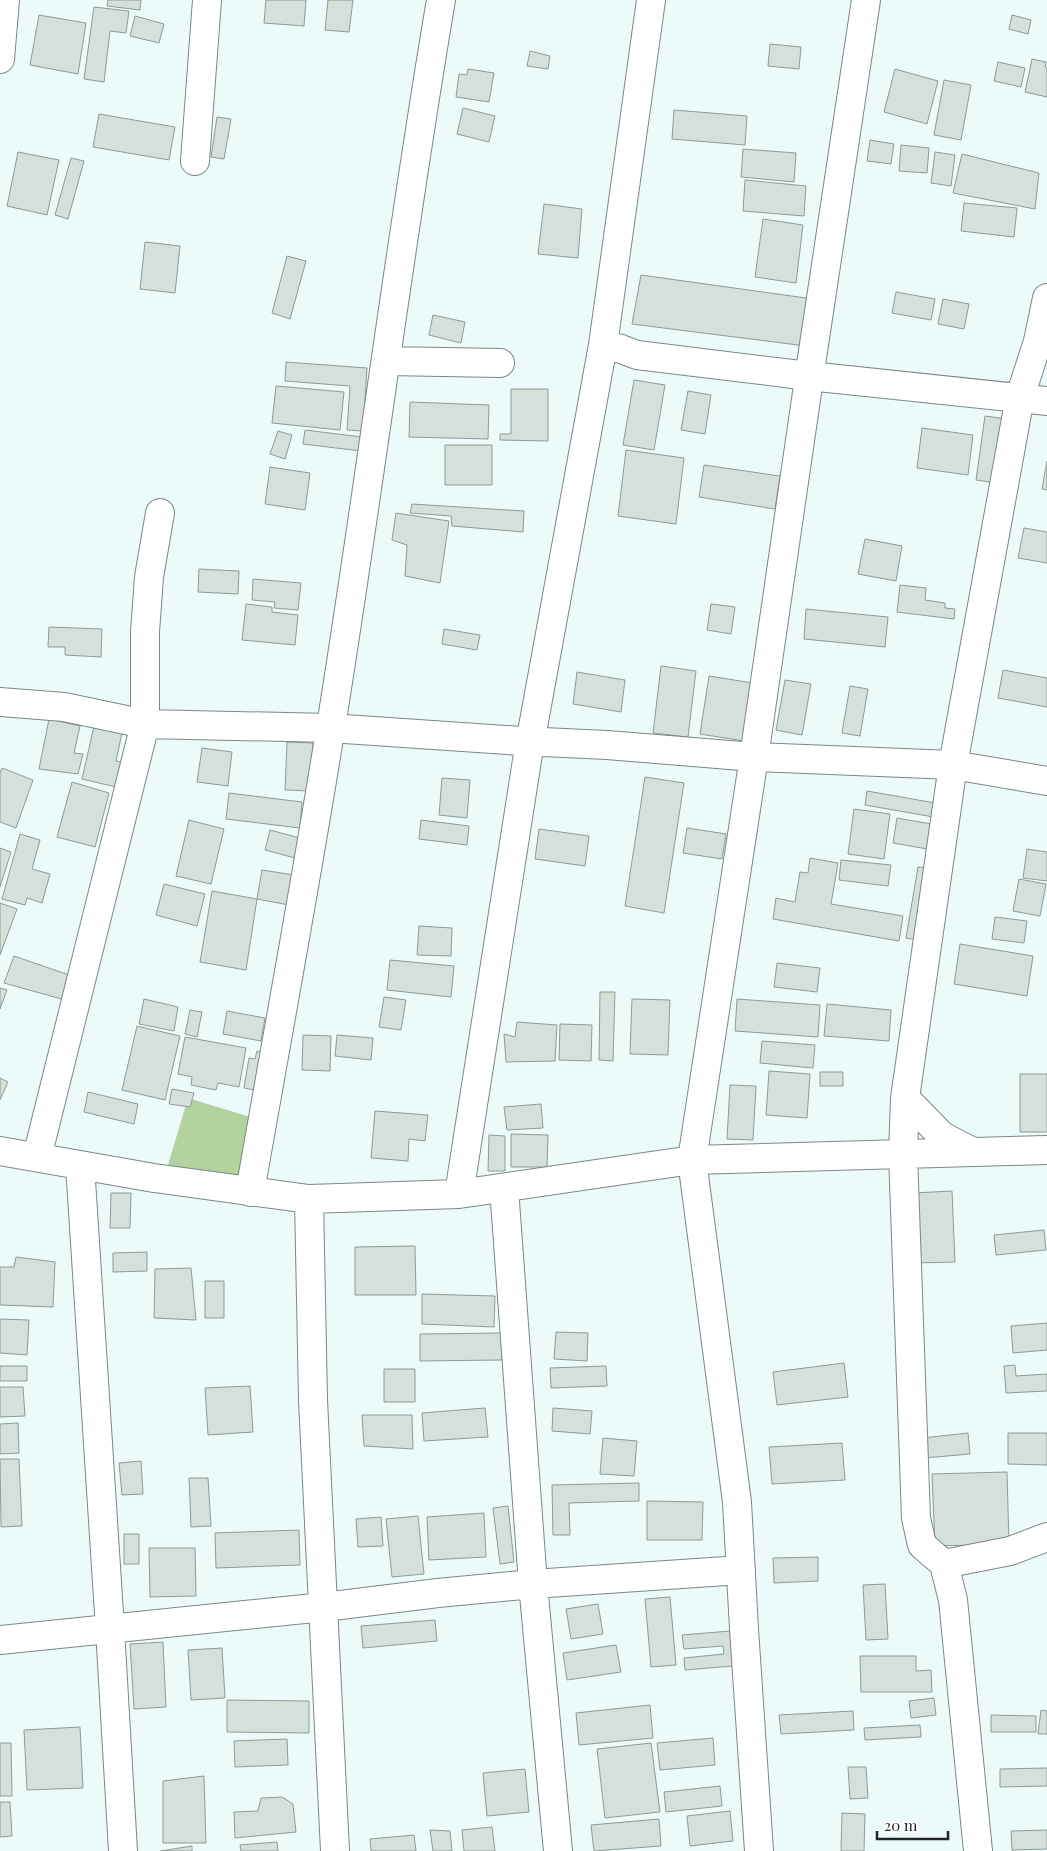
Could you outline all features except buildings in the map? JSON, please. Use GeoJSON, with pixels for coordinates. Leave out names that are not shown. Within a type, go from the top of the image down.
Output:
{"type":"FeatureCollection","features":[{"type":"Feature","properties":{"kind":"street"},"geometry":{"type":"LineString","coordinates":[[0,59],[5,0]]}},
{"type":"Feature","properties":{"kind":"street"},"geometry":{"type":"LineString","coordinates":[[195,161],[207,0]]}},
{"type":"Feature","properties":{"kind":"street"},"geometry":{"type":"LineString","coordinates":[[250,1192],[330,728],[387,361],[417,142],[441,0]]}},
{"type":"Feature","properties":{"kind":"street"},"geometry":{"type":"LineString","coordinates":[[459,1194],[530,740],[603,345],[651,0]]}},
{"type":"Feature","properties":{"kind":"street"},"geometry":{"type":"LineString","coordinates":[[760,1851],[737,1502],[692,1160],[754,758],[866,0]]}},
{"type":"Feature","properties":{"kind":"street"},"geometry":{"type":"LineString","coordinates":[[978,1851],[954,1600],[944,1564],[922,1545],[916,1518],[904,1154],[905,1098],[953,765],[1020,397],[1038,341],[1047,298]]}},
{"type":"Feature","properties":{"kind":"street"},"geometry":{"type":"LineString","coordinates":[[603,345],[637,355],[809,376],[1047,401]]}},
{"type":"Feature","properties":{"kind":"street"},"geometry":{"type":"LineString","coordinates":[[387,361],[500,363]]}},
{"type":"Feature","properties":{"kind":"street"},"geometry":{"type":"LineString","coordinates":[[37,1157],[146,724],[145,632],[149,577],[160,513]]}},
{"type":"Feature","properties":{"kind":"street"},"geometry":{"type":"LineString","coordinates":[[0,702],[64,707],[146,724],[330,728],[607,745],[754,758],[953,765],[1047,781]]}},
{"type":"Feature","properties":{"kind":"street"},"geometry":{"type":"LineString","coordinates":[[905,1098],[942,1136],[974,1152]]}},
{"type":"Feature","properties":{"kind":"street"},"geometry":{"type":"LineString","coordinates":[[0,1152],[154,1178],[309,1199],[459,1194],[692,1160],[1047,1150]]}},
{"type":"Feature","properties":{"kind":"street"},"geometry":{"type":"LineString","coordinates":[[80,1165],[123,1851]]}},
{"type":"Feature","properties":{"kind":"street"},"geometry":{"type":"LineString","coordinates":[[504,1188],[533,1584],[558,1851]]}},
{"type":"Feature","properties":{"kind":"street"},"geometry":{"type":"LineString","coordinates":[[309,1199],[313,1400],[335,1851]]}},
{"type":"Feature","properties":{"kind":"street"},"geometry":{"type":"LineString","coordinates":[[944,1564],[1010,1551],[1047,1538]]}},
{"type":"Feature","properties":{"kind":"street"},"geometry":{"type":"LineString","coordinates":[[0,1640],[110,1630],[533,1584],[741,1570]]}},
{"type":"Feature","properties":{"kind":"green space"},"geometry":{"type":"Polygon","coordinates":[[[188,1098],[257,1119],[237,1186],[168,1165],[188,1098]]]}}]}
